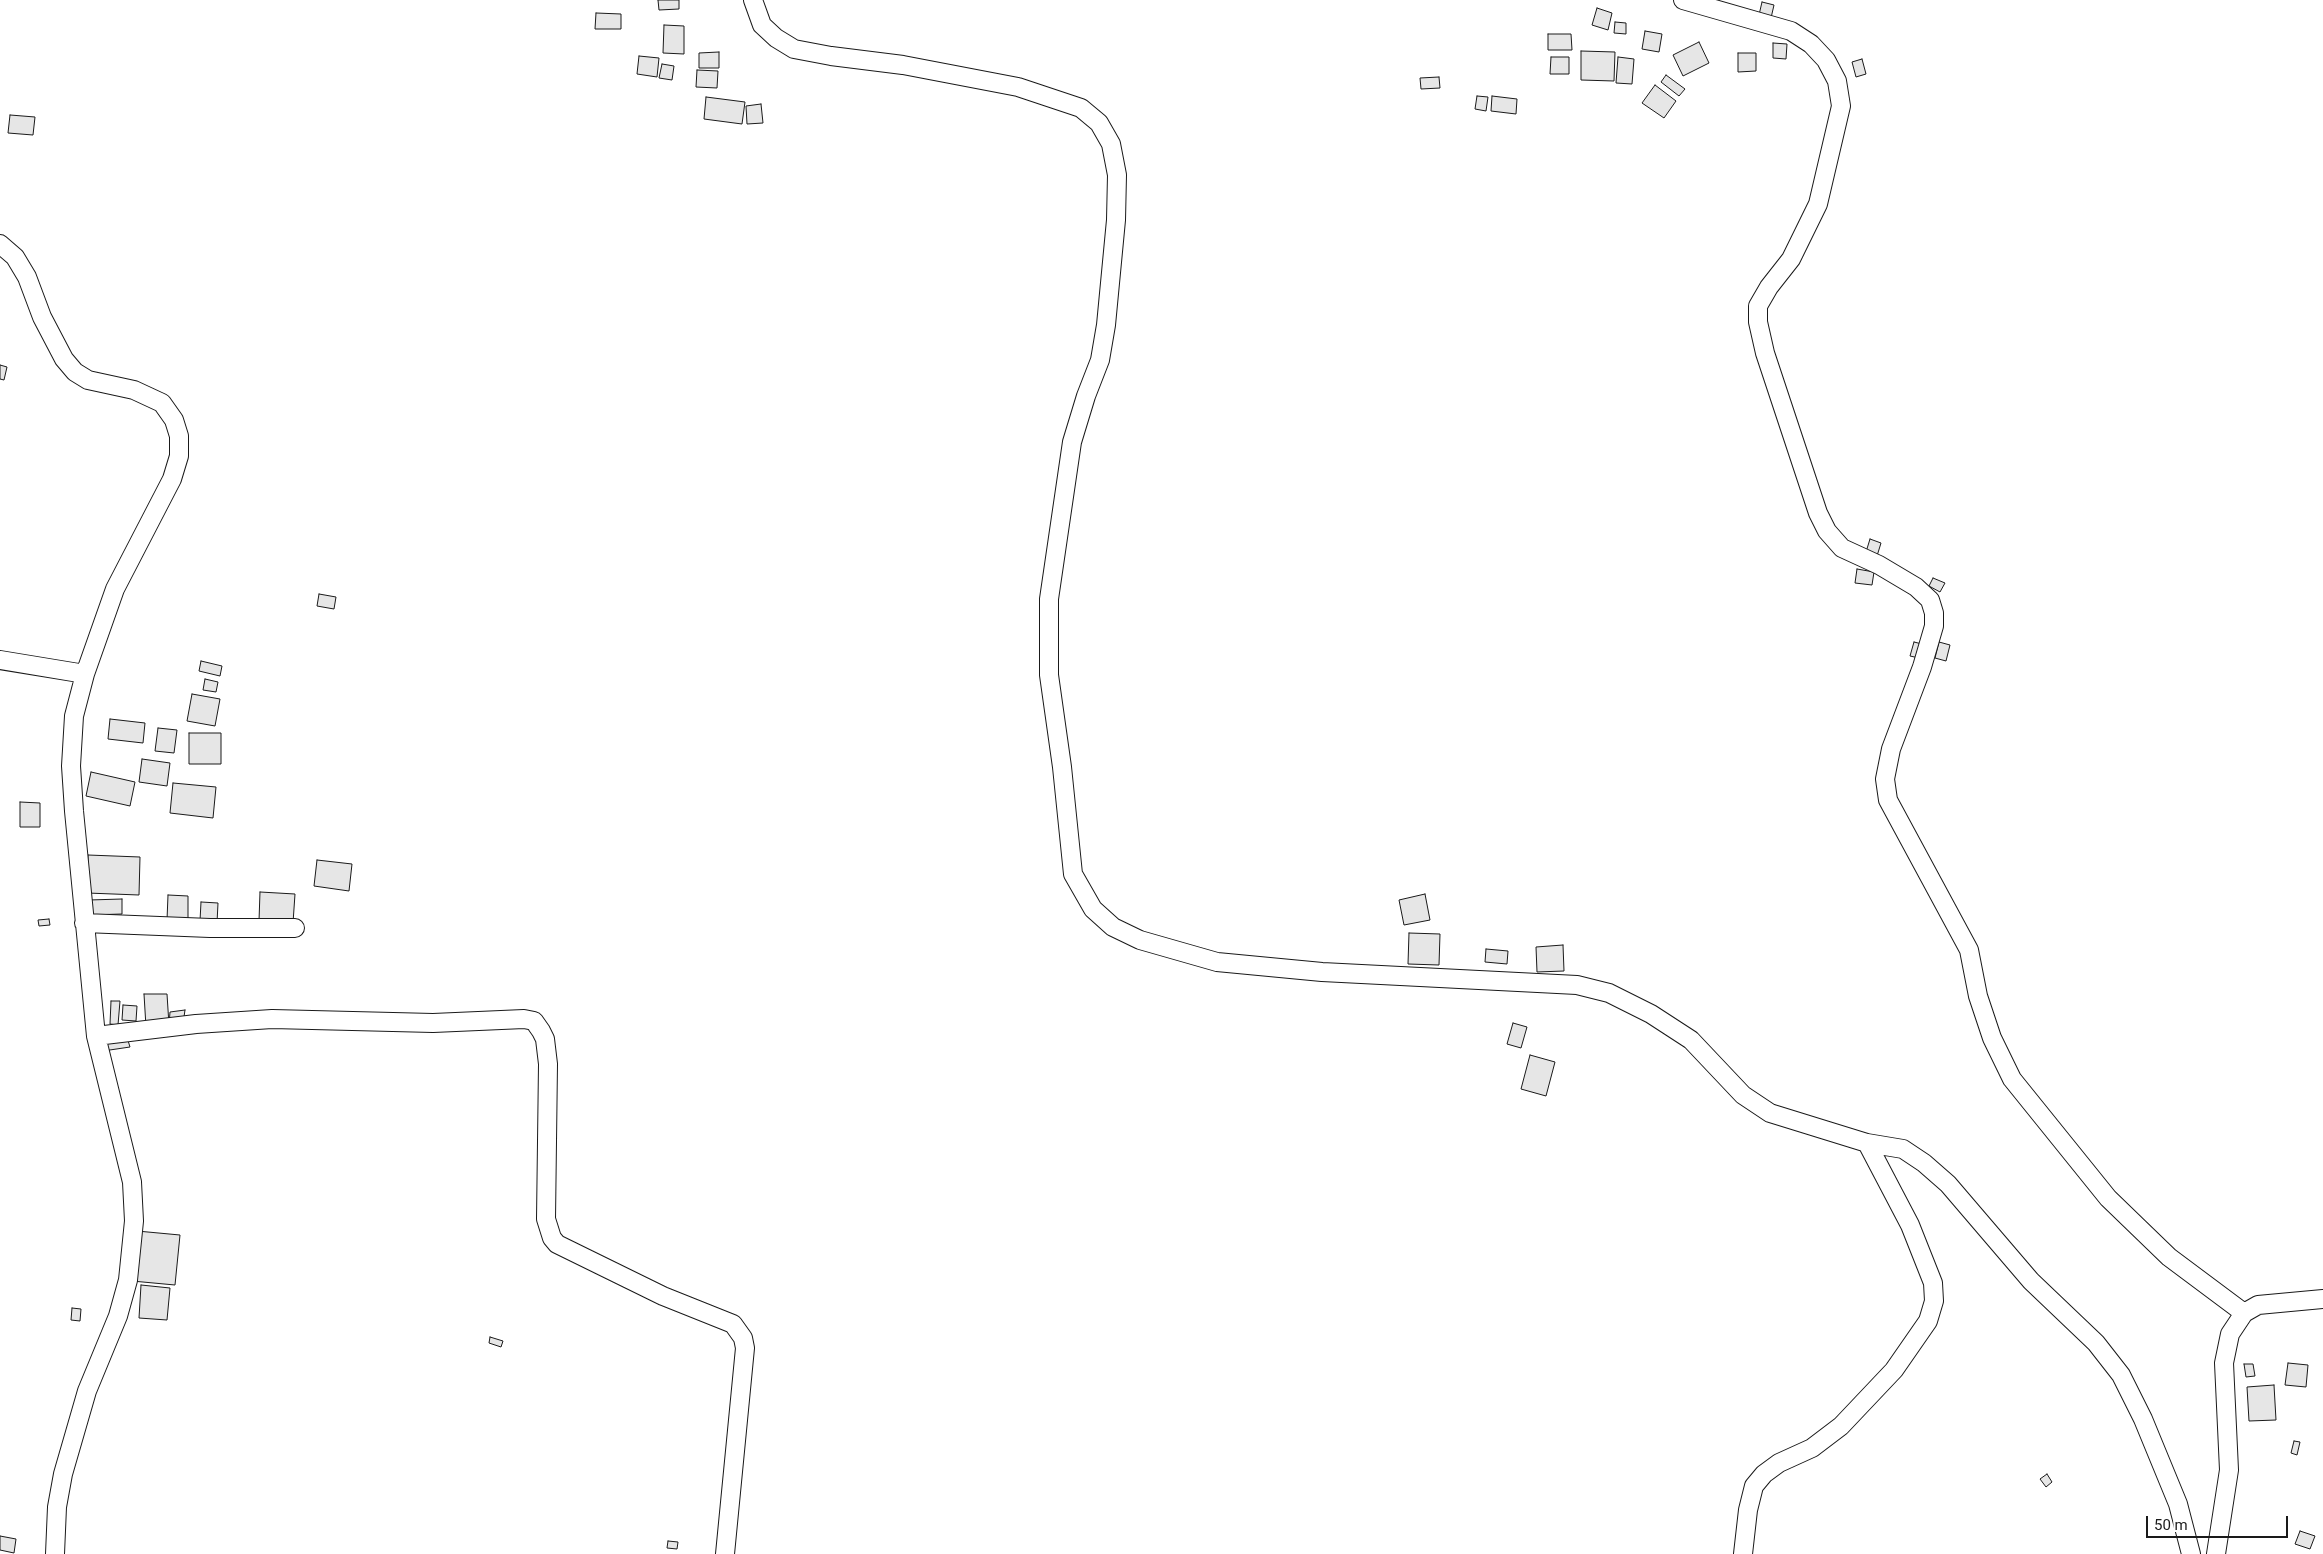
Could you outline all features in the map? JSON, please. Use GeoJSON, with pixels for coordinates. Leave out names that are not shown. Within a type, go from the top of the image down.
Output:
{"type":"FeatureCollection","features":[{"type":"Feature","properties":{"kind":"street"},"geometry":{"type":"LineString","coordinates":[[753,0],[762,25],[776,38],[794,49],[903,65],[1018,87],[1081,108],[1099,123],[1111,144],[1118,174],[1116,220],[1106,326],[1100,360],[1086,396],[1072,442],[1049,599],[1049,675],[1062,768],[1073,874],[1093,909],[1113,927],[1140,940],[1217,962],[1322,972],[1577,985],[1609,994],[1651,1014],[1691,1040],[1743,1095],[1770,1113],[1867,1143],[1903,1149],[1924,1162],[1948,1184],[2031,1281],[2096,1342],[2121,1375],[2143,1419],[2178,1504],[2191,1554]]}},
{"type":"Feature","properties":{"kind":"street"},"geometry":{"type":"LineString","coordinates":[[1683,0],[1791,31],[1811,44],[1826,60],[1837,81],[1841,106],[1818,204],[1791,259],[1769,287],[1758,306],[1758,322],[1765,353],[1818,512],[1827,531],[1842,548],[1879,565],[1916,587],[1930,600],[1934,614],[1934,626],[1922,667],[1891,749],[1885,779],[1888,800],[1969,950],[1978,996],[1992,1038],[2012,1079],[2108,1198],[2169,1257],[2244,1314]]}},
{"type":"Feature","properties":{"kind":"street"},"geometry":{"type":"LineString","coordinates":[[0,244],[15,258],[27,277],[42,317],[64,359],[75,372],[88,380],[134,390],[162,403],[174,420],[178,436],[179,456],[172,479],[115,590],[85,674],[74,716],[71,766],[96,1036],[132,1182],[134,1221],[128,1280],[118,1316],[87,1391],[63,1474],[57,1507],[55,1554]]}},
{"type":"Feature","properties":{"kind":"street"},"geometry":{"type":"LineString","coordinates":[[0,660],[85,674]]}},
{"type":"Feature","properties":{"kind":"street"},"geometry":{"type":"LineString","coordinates":[[84,922],[210,928],[295,928]]}},
{"type":"Feature","properties":{"kind":"street"},"geometry":{"type":"LineString","coordinates":[[96,1036],[196,1024],[272,1019],[433,1023],[524,1019],[534,1022],[542,1031],[545,1039],[548,1064],[546,1219],[552,1238],[557,1244],[663,1296],[733,1324],[743,1338],[745,1348],[725,1554]]}},
{"type":"Feature","properties":{"kind":"street"},"geometry":{"type":"LineString","coordinates":[[1743,1554],[1748,1510],[1754,1486],[1764,1474],[1779,1463],[1812,1448],[1841,1426],[1894,1370],[1928,1321],[1934,1301],[1933,1283],[1910,1225],[1867,1143]]}},
{"type":"Feature","properties":{"kind":"street"},"geometry":{"type":"LineString","coordinates":[[2216,1554],[2229,1470],[2224,1363],[2230,1334],[2244,1314],[2258,1305],[2323,1299]]}},
{"type":"Feature","properties":{"kind":"building"},"geometry":{"type":"Polygon","coordinates":[[[658,0],[679,0],[679,9],[659,10],[658,0]]]}},
{"type":"Feature","properties":{"kind":"building"},"geometry":{"type":"Polygon","coordinates":[[[1762,2],[1774,5],[1771,18],[1759,15],[1762,2]]]}},
{"type":"Feature","properties":{"kind":"building"},"geometry":{"type":"Polygon","coordinates":[[[1597,8],[1612,13],[1608,30],[1592,25],[1597,8]]]}},
{"type":"Feature","properties":{"kind":"building"},"geometry":{"type":"Polygon","coordinates":[[[596,13],[621,14],[621,29],[595,29],[596,13]]]}},
{"type":"Feature","properties":{"kind":"building"},"geometry":{"type":"Polygon","coordinates":[[[1615,22],[1626,23],[1626,34],[1614,33],[1615,22]]]}},
{"type":"Feature","properties":{"kind":"building"},"geometry":{"type":"Polygon","coordinates":[[[664,25],[684,26],[684,54],[663,53],[664,25]]]}},
{"type":"Feature","properties":{"kind":"building"},"geometry":{"type":"Polygon","coordinates":[[[1645,31],[1662,34],[1659,52],[1642,49],[1645,31]]]}},
{"type":"Feature","properties":{"kind":"building"},"geometry":{"type":"Polygon","coordinates":[[[1548,34],[1571,34],[1572,50],[1548,50],[1548,34]]]}},
{"type":"Feature","properties":{"kind":"building"},"geometry":{"type":"Polygon","coordinates":[[[1699,42],[1709,63],[1683,76],[1673,55],[1699,42]]]}},
{"type":"Feature","properties":{"kind":"building"},"geometry":{"type":"Polygon","coordinates":[[[1773,43],[1787,44],[1786,59],[1773,58],[1773,43]]]}},
{"type":"Feature","properties":{"kind":"building"},"geometry":{"type":"Polygon","coordinates":[[[1581,51],[1615,52],[1614,81],[1581,80],[1581,51]]]}},
{"type":"Feature","properties":{"kind":"building"},"geometry":{"type":"Polygon","coordinates":[[[719,52],[719,68],[699,68],[699,53],[719,52]]]}},
{"type":"Feature","properties":{"kind":"building"},"geometry":{"type":"Polygon","coordinates":[[[1738,53],[1756,53],[1756,71],[1738,72],[1738,53]]]}},
{"type":"Feature","properties":{"kind":"building"},"geometry":{"type":"Polygon","coordinates":[[[639,56],[659,58],[657,77],[637,74],[639,56]]]}},
{"type":"Feature","properties":{"kind":"building"},"geometry":{"type":"Polygon","coordinates":[[[1551,57],[1569,57],[1569,74],[1550,74],[1551,57]]]}},
{"type":"Feature","properties":{"kind":"building"},"geometry":{"type":"Polygon","coordinates":[[[1618,57],[1634,59],[1632,84],[1616,83],[1618,57]]]}},
{"type":"Feature","properties":{"kind":"building"},"geometry":{"type":"Polygon","coordinates":[[[1862,59],[1866,74],[1856,77],[1852,62],[1862,59]]]}},
{"type":"Feature","properties":{"kind":"building"},"geometry":{"type":"Polygon","coordinates":[[[662,64],[674,66],[672,80],[659,78],[662,64]]]}},
{"type":"Feature","properties":{"kind":"building"},"geometry":{"type":"Polygon","coordinates":[[[697,70],[718,71],[717,88],[696,87],[697,70]]]}},
{"type":"Feature","properties":{"kind":"building"},"geometry":{"type":"Polygon","coordinates":[[[1666,75],[1685,89],[1679,96],[1661,82],[1666,75]]]}},
{"type":"Feature","properties":{"kind":"building"},"geometry":{"type":"Polygon","coordinates":[[[1439,77],[1440,88],[1421,89],[1420,78],[1439,77]]]}},
{"type":"Feature","properties":{"kind":"building"},"geometry":{"type":"Polygon","coordinates":[[[1655,85],[1676,101],[1664,118],[1642,103],[1655,85]]]}},
{"type":"Feature","properties":{"kind":"building"},"geometry":{"type":"Polygon","coordinates":[[[1477,96],[1488,97],[1486,111],[1475,109],[1477,96]]]}},
{"type":"Feature","properties":{"kind":"building"},"geometry":{"type":"Polygon","coordinates":[[[1492,96],[1517,99],[1516,114],[1491,111],[1492,96]]]}},
{"type":"Feature","properties":{"kind":"building"},"geometry":{"type":"Polygon","coordinates":[[[706,97],[745,102],[742,124],[704,119],[706,97]]]}},
{"type":"Feature","properties":{"kind":"building"},"geometry":{"type":"Polygon","coordinates":[[[761,104],[763,123],[747,124],[746,106],[761,104]]]}},
{"type":"Feature","properties":{"kind":"building"},"geometry":{"type":"Polygon","coordinates":[[[10,115],[35,117],[33,135],[8,133],[10,115]]]}},
{"type":"Feature","properties":{"kind":"building"},"geometry":{"type":"Polygon","coordinates":[[[0,365],[7,367],[4,380],[0,379],[0,365]]]}},
{"type":"Feature","properties":{"kind":"building"},"geometry":{"type":"Polygon","coordinates":[[[1870,539],[1881,543],[1877,556],[1866,552],[1870,539]]]}},
{"type":"Feature","properties":{"kind":"building"},"geometry":{"type":"Polygon","coordinates":[[[1857,569],[1874,572],[1872,585],[1855,583],[1857,569]]]}},
{"type":"Feature","properties":{"kind":"building"},"geometry":{"type":"Polygon","coordinates":[[[1933,578],[1945,583],[1940,592],[1929,586],[1933,578]]]}},
{"type":"Feature","properties":{"kind":"building"},"geometry":{"type":"Polygon","coordinates":[[[319,594],[336,597],[334,609],[317,606],[319,594]]]}},
{"type":"Feature","properties":{"kind":"building"},"geometry":{"type":"Polygon","coordinates":[[[1914,642],[1922,644],[1919,658],[1910,656],[1914,642]]]}},
{"type":"Feature","properties":{"kind":"building"},"geometry":{"type":"Polygon","coordinates":[[[1939,642],[1950,645],[1946,661],[1935,658],[1939,642]]]}},
{"type":"Feature","properties":{"kind":"building"},"geometry":{"type":"Polygon","coordinates":[[[201,661],[222,666],[220,676],[199,671],[201,661]]]}},
{"type":"Feature","properties":{"kind":"building"},"geometry":{"type":"Polygon","coordinates":[[[205,679],[218,682],[216,692],[203,690],[205,679]]]}},
{"type":"Feature","properties":{"kind":"building"},"geometry":{"type":"Polygon","coordinates":[[[192,694],[220,699],[215,726],[187,721],[192,694]]]}},
{"type":"Feature","properties":{"kind":"building"},"geometry":{"type":"Polygon","coordinates":[[[110,719],[145,723],[143,743],[108,739],[110,719]]]}},
{"type":"Feature","properties":{"kind":"building"},"geometry":{"type":"Polygon","coordinates":[[[158,728],[177,730],[174,753],[155,751],[158,728]]]}},
{"type":"Feature","properties":{"kind":"building"},"geometry":{"type":"Polygon","coordinates":[[[189,733],[221,733],[221,764],[189,764],[189,733]]]}},
{"type":"Feature","properties":{"kind":"building"},"geometry":{"type":"Polygon","coordinates":[[[142,759],[170,763],[167,786],[139,782],[142,759]]]}},
{"type":"Feature","properties":{"kind":"building"},"geometry":{"type":"Polygon","coordinates":[[[91,772],[135,782],[130,806],[86,796],[91,772]]]}},
{"type":"Feature","properties":{"kind":"building"},"geometry":{"type":"Polygon","coordinates":[[[173,783],[216,787],[213,818],[170,813],[173,783]]]}},
{"type":"Feature","properties":{"kind":"building"},"geometry":{"type":"Polygon","coordinates":[[[20,802],[40,803],[40,827],[20,827],[20,802]]]}},
{"type":"Feature","properties":{"kind":"building"},"geometry":{"type":"Polygon","coordinates":[[[88,855],[140,857],[139,895],[87,893],[88,855]]]}},
{"type":"Feature","properties":{"kind":"building"},"geometry":{"type":"Polygon","coordinates":[[[317,860],[352,864],[349,891],[314,886],[317,860]]]}},
{"type":"Feature","properties":{"kind":"building"},"geometry":{"type":"Polygon","coordinates":[[[260,892],[295,894],[293,923],[259,921],[260,892]]]}},
{"type":"Feature","properties":{"kind":"building"},"geometry":{"type":"Polygon","coordinates":[[[1425,894],[1430,920],[1404,925],[1399,900],[1425,894]]]}},
{"type":"Feature","properties":{"kind":"building"},"geometry":{"type":"Polygon","coordinates":[[[168,895],[188,896],[188,921],[167,920],[168,895]]]}},
{"type":"Feature","properties":{"kind":"building"},"geometry":{"type":"Polygon","coordinates":[[[122,899],[122,914],[89,915],[89,900],[122,899]]]}},
{"type":"Feature","properties":{"kind":"building"},"geometry":{"type":"Polygon","coordinates":[[[201,902],[218,903],[217,923],[200,921],[201,902]]]}},
{"type":"Feature","properties":{"kind":"building"},"geometry":{"type":"Polygon","coordinates":[[[49,919],[50,925],[39,926],[38,920],[49,919]]]}},
{"type":"Feature","properties":{"kind":"building"},"geometry":{"type":"Polygon","coordinates":[[[1409,933],[1440,934],[1439,965],[1408,964],[1409,933]]]}},
{"type":"Feature","properties":{"kind":"building"},"geometry":{"type":"Polygon","coordinates":[[[1563,945],[1564,971],[1537,972],[1536,947],[1563,945]]]}},
{"type":"Feature","properties":{"kind":"building"},"geometry":{"type":"Polygon","coordinates":[[[1486,949],[1508,951],[1507,964],[1485,962],[1486,949]]]}},
{"type":"Feature","properties":{"kind":"building"},"geometry":{"type":"Polygon","coordinates":[[[144,994],[167,994],[169,1025],[146,1027],[144,994]]]}},
{"type":"Feature","properties":{"kind":"building"},"geometry":{"type":"Polygon","coordinates":[[[111,1001],[120,1001],[118,1025],[110,1024],[111,1001]]]}},
{"type":"Feature","properties":{"kind":"building"},"geometry":{"type":"Polygon","coordinates":[[[123,1005],[137,1006],[136,1021],[122,1020],[123,1005]]]}},
{"type":"Feature","properties":{"kind":"building"},"geometry":{"type":"Polygon","coordinates":[[[185,1010],[183,1024],[169,1025],[170,1012],[185,1010]]]}},
{"type":"Feature","properties":{"kind":"building"},"geometry":{"type":"Polygon","coordinates":[[[1513,1023],[1527,1027],[1521,1048],[1507,1044],[1513,1023]]]}},
{"type":"Feature","properties":{"kind":"building"},"geometry":{"type":"Polygon","coordinates":[[[126,1034],[130,1047],[103,1051],[102,1038],[126,1034]]]}},
{"type":"Feature","properties":{"kind":"building"},"geometry":{"type":"Polygon","coordinates":[[[1530,1055],[1555,1062],[1546,1096],[1521,1089],[1530,1055]]]}},
{"type":"Feature","properties":{"kind":"building"},"geometry":{"type":"Polygon","coordinates":[[[137,1231],[180,1235],[175,1285],[132,1281],[137,1231]]]}},
{"type":"Feature","properties":{"kind":"building"},"geometry":{"type":"Polygon","coordinates":[[[141,1285],[170,1288],[167,1320],[139,1318],[141,1285]]]}},
{"type":"Feature","properties":{"kind":"building"},"geometry":{"type":"Polygon","coordinates":[[[72,1308],[81,1309],[80,1321],[71,1320],[72,1308]]]}},
{"type":"Feature","properties":{"kind":"building"},"geometry":{"type":"Polygon","coordinates":[[[490,1337],[503,1341],[501,1347],[489,1343],[490,1337]]]}},
{"type":"Feature","properties":{"kind":"building"},"geometry":{"type":"Polygon","coordinates":[[[2288,1363],[2308,1365],[2306,1387],[2285,1385],[2288,1363]]]}},
{"type":"Feature","properties":{"kind":"building"},"geometry":{"type":"Polygon","coordinates":[[[2244,1364],[2253,1364],[2255,1376],[2246,1377],[2244,1364]]]}},
{"type":"Feature","properties":{"kind":"building"},"geometry":{"type":"Polygon","coordinates":[[[2274,1385],[2276,1420],[2249,1421],[2247,1387],[2274,1385]]]}},
{"type":"Feature","properties":{"kind":"building"},"geometry":{"type":"Polygon","coordinates":[[[2294,1441],[2300,1442],[2297,1455],[2291,1453],[2294,1441]]]}},
{"type":"Feature","properties":{"kind":"building"},"geometry":{"type":"Polygon","coordinates":[[[2047,1474],[2052,1482],[2046,1487],[2040,1479],[2047,1474]]]}},
{"type":"Feature","properties":{"kind":"building"},"geometry":{"type":"Polygon","coordinates":[[[2300,1531],[2315,1536],[2310,1549],[2295,1544],[2300,1531]]]}},
{"type":"Feature","properties":{"kind":"building"},"geometry":{"type":"Polygon","coordinates":[[[0,1536],[16,1539],[14,1553],[0,1550],[0,1536]]]}},
{"type":"Feature","properties":{"kind":"building"},"geometry":{"type":"Polygon","coordinates":[[[668,1541],[678,1542],[677,1549],[667,1548],[668,1541]]]}}]}
